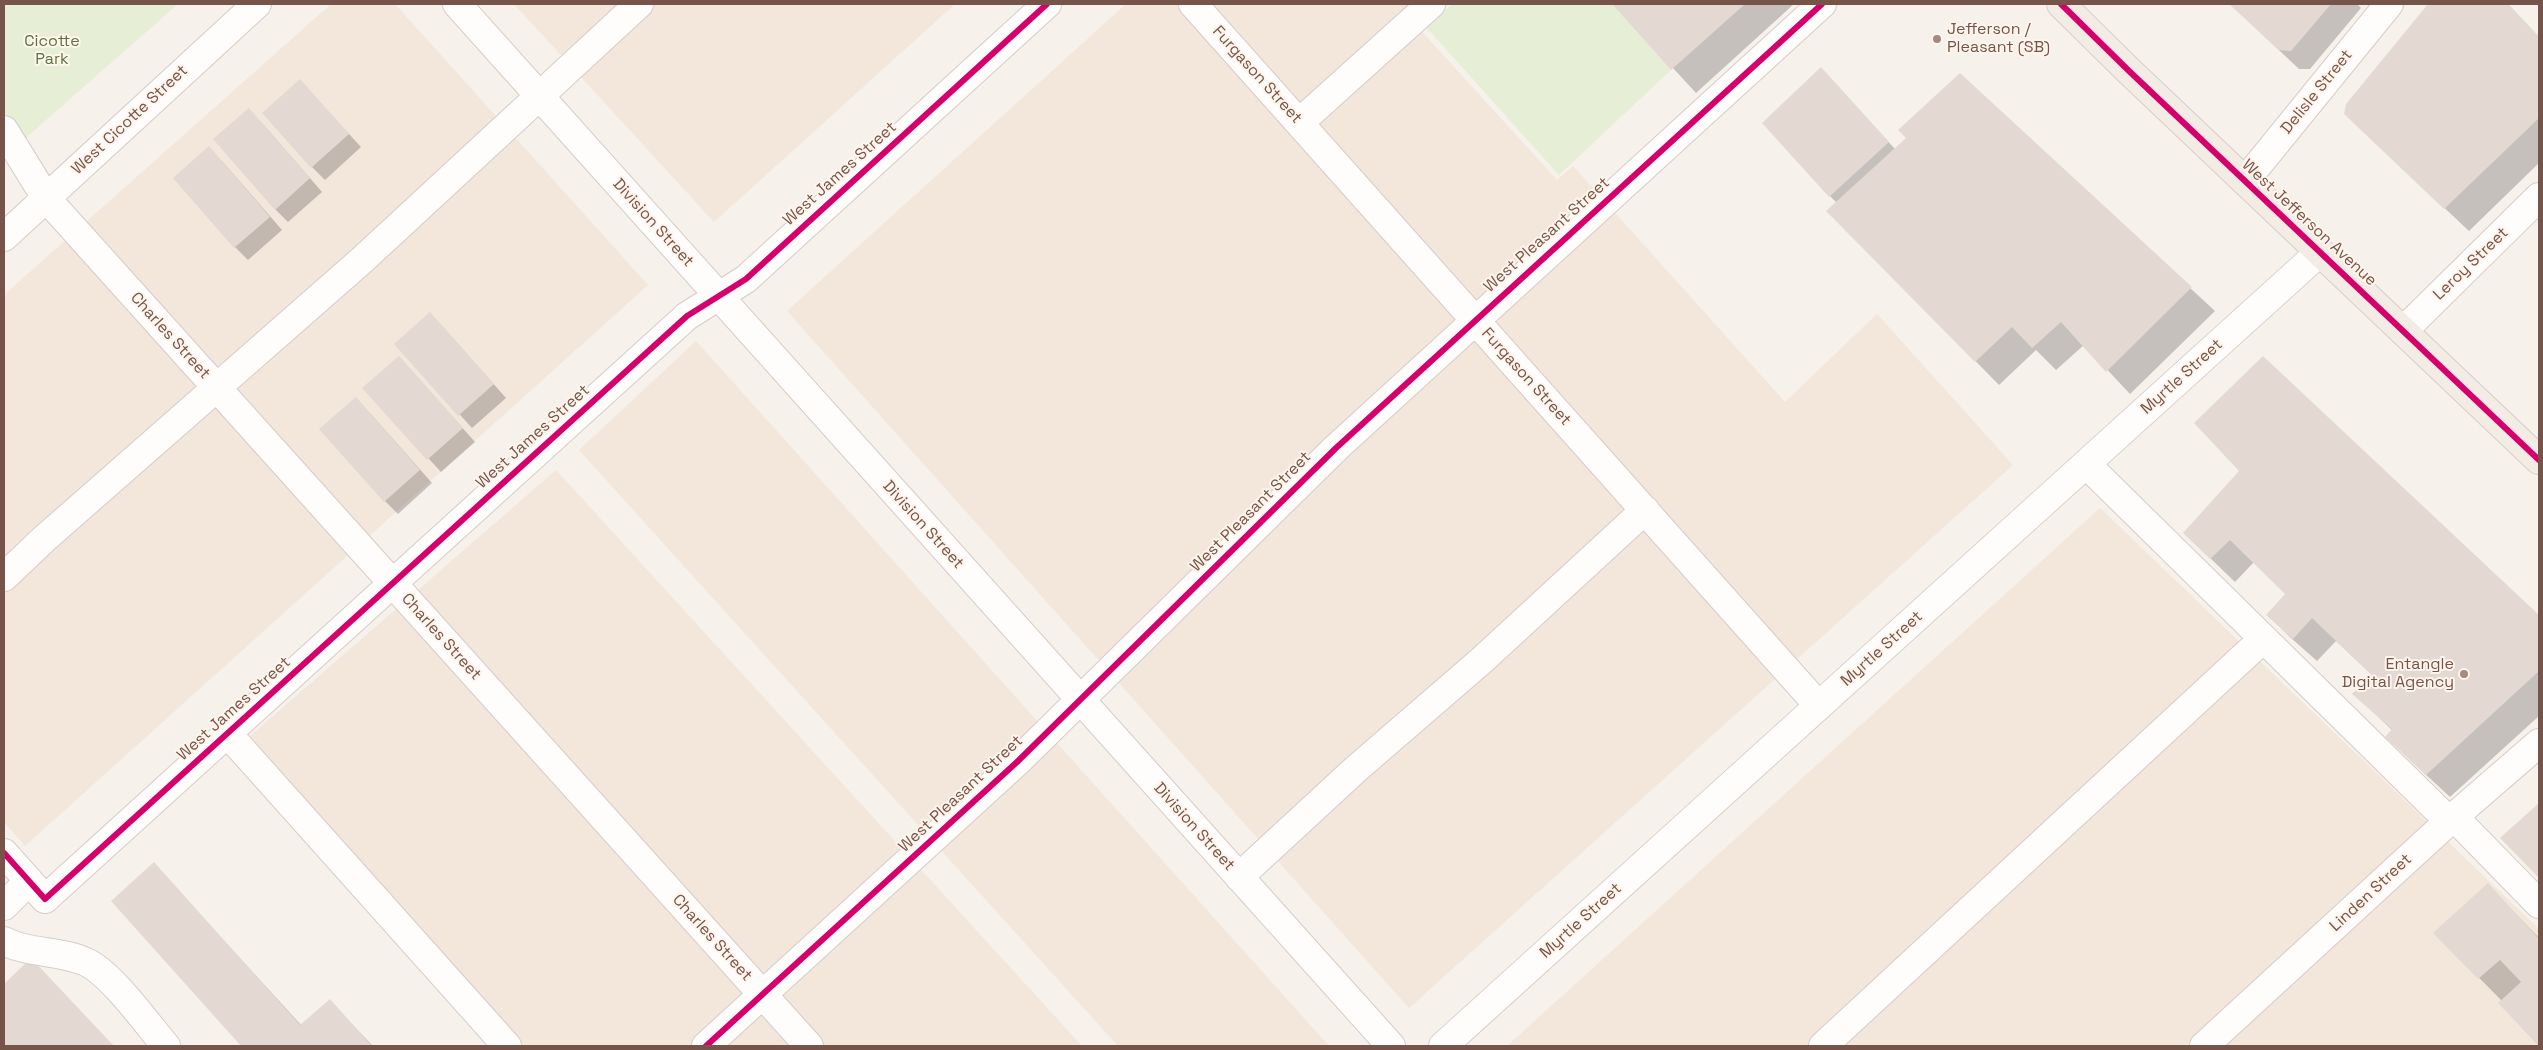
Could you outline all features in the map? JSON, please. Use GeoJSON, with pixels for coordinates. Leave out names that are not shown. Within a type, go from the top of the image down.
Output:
{"type":"FeatureCollection","features":[{"type":"Feature","properties":{"kind":"main road","name":"West Jefferson Avenue"},"geometry":{"type":"LineString","coordinates":[[2061,4],[2539,460]]}},
{"type":"Feature","properties":{"kind":"street","name":"West Cicotte Street"},"geometry":{"type":"LineString","coordinates":[[4,237],[257,4]]}},
{"type":"Feature","properties":{"kind":"street","name":"Division Street"},"geometry":{"type":"LineString","coordinates":[[457,4],[1390,1046]]}},
{"type":"Feature","properties":{"kind":"street"},"geometry":{"type":"LineString","coordinates":[[4,577],[361,260],[639,4]]}},
{"type":"Feature","properties":{"kind":"street","name":"West James Street"},"geometry":{"type":"LineString","coordinates":[[4,906],[37,890],[227,733],[687,316],[746,279],[1047,4]]}},
{"type":"Feature","properties":{"kind":"street","name":"Furgason Street"},"geometry":{"type":"LineString","coordinates":[[1193,4],[1819,706]]}},
{"type":"Feature","properties":{"kind":"street"},"geometry":{"type":"LineString","coordinates":[[1300,123],[1431,4]]}},
{"type":"Feature","properties":{"kind":"street","name":"West Pleasant Street"},"geometry":{"type":"LineString","coordinates":[[706,1046],[1017,762],[1336,448],[1822,4]]}},
{"type":"Feature","properties":{"kind":"street","name":"Delisle Street"},"geometry":{"type":"LineString","coordinates":[[2245,181],[2387,4]]}},
{"type":"Feature","properties":{"kind":"street","name":"Charles Street"},"geometry":{"type":"LineString","coordinates":[[4,130],[46,198],[809,1046]]}},
{"type":"Feature","properties":{"kind":"street","name":"Leroy Street"},"geometry":{"type":"LineString","coordinates":[[2403,331],[2539,197]]}},
{"type":"Feature","properties":{"kind":"street","name":"Myrtle Street"},"geometry":{"type":"LineString","coordinates":[[1443,1046],[2320,252]]}},
{"type":"Feature","properties":{"kind":"street"},"geometry":{"type":"LineString","coordinates":[[2086,464],[2263,639],[2539,904]]}},
{"type":"Feature","properties":{"kind":"street"},"geometry":{"type":"LineString","coordinates":[[1239,877],[1356,769],[1481,661],[1645,510]]}},
{"type":"Feature","properties":{"kind":"street"},"geometry":{"type":"LineString","coordinates":[[1823,1046],[2263,639]]}},
{"type":"Feature","properties":{"kind":"street"},"geometry":{"type":"LineString","coordinates":[[227,733],[507,1046]]}},
{"type":"Feature","properties":{"kind":"street","name":"Linden Street"},"geometry":{"type":"LineString","coordinates":[[2204,1046],[2539,742]]}},
{"type":"Feature","properties":{"kind":"street"},"geometry":{"type":"LineString","coordinates":[[4,853],[37,890]]}},
{"type":"Feature","properties":{"kind":"street"},"geometry":{"type":"LineString","coordinates":[[4,941],[32,950],[58,954],[87,962],[106,976],[166,1046]]}},
{"type":"Feature","properties":{"kind":"shaded area"},"geometry":{"type":"Polygon","coordinates":[[[331,4],[395,4],[648,285],[25,846],[4,822],[4,295],[331,4]]]}},
{"type":"Feature","properties":{"kind":"shaded area"},"geometry":{"type":"Polygon","coordinates":[[[514,4],[955,4],[714,222],[514,4]]]}},
{"type":"Feature","properties":{"kind":"shaded area"},"geometry":{"type":"Polygon","coordinates":[[[1126,4],[1413,4],[1405,13],[1557,180],[1573,166],[1785,402],[1877,314],[2013,465],[1409,1008],[787,311],[1126,4]]]}},
{"type":"Feature","properties":{"kind":"shaded area"},"geometry":{"type":"Polygon","coordinates":[[[696,341],[1329,1046],[1118,1046],[579,450],[696,341]]]}},
{"type":"Feature","properties":{"kind":"shaded area"},"geometry":{"type":"Polygon","coordinates":[[[556,470],[1082,1046],[521,1046],[250,736],[556,470]]]}},
{"type":"Feature","properties":{"kind":"shaded area"},"geometry":{"type":"Polygon","coordinates":[[[2100,508],[2539,929],[2539,1046],[1507,1046],[2100,508]]]}},
{"type":"Feature","properties":{"kind":"green space","name":"Cicotte Park"},"geometry":{"type":"Polygon","coordinates":[[[4,4],[178,4],[4,157],[4,4]]]}},
{"type":"Feature","properties":{"kind":"green space"},"geometry":{"type":"Polygon","coordinates":[[[1452,4],[1612,4],[1671,70],[1559,175],[1426,27],[1452,4]]]}},
{"type":"Feature","properties":{"kind":"building"},"geometry":{"type":"Polygon","coordinates":[[[1612,4],[1745,4],[1671,70],[1612,4]]]}},
{"type":"Feature","properties":{"kind":"building"},"geometry":{"type":"Polygon","coordinates":[[[2229,4],[2331,4],[2291,51],[2279,50],[2229,4]]]}},
{"type":"Feature","properties":{"kind":"building"},"geometry":{"type":"Polygon","coordinates":[[[2428,4],[2508,4],[2539,37],[2539,118],[2444,209],[2344,114],[2346,104],[2428,4]]]}},
{"type":"Feature","properties":{"kind":"building"},"geometry":{"type":"Polygon","coordinates":[[[1821,67],[1889,142],[1829,197],[1762,123],[1821,67]]]}},
{"type":"Feature","properties":{"kind":"building"},"geometry":{"type":"Polygon","coordinates":[[[1960,73],[2192,287],[2106,372],[2061,322],[2032,348],[2012,327],[1975,362],[1826,211],[1906,138],[1898,130],[1960,73]]]}},
{"type":"Feature","properties":{"kind":"building"},"geometry":{"type":"Polygon","coordinates":[[[300,79],[349,134],[311,168],[262,113],[300,79]]]}},
{"type":"Feature","properties":{"kind":"building"},"geometry":{"type":"Polygon","coordinates":[[[249,108],[310,178],[275,210],[213,139],[249,108]]]}},
{"type":"Feature","properties":{"kind":"building"},"geometry":{"type":"Polygon","coordinates":[[[209,146],[270,217],[234,248],[173,178],[209,146]]]}},
{"type":"Feature","properties":{"kind":"building"},"geometry":{"type":"Polygon","coordinates":[[[430,312],[494,384],[458,416],[394,344],[430,312]]]}},
{"type":"Feature","properties":{"kind":"building"},"geometry":{"type":"Polygon","coordinates":[[[399,356],[463,428],[427,460],[362,388],[399,356]]]}},
{"type":"Feature","properties":{"kind":"building"},"geometry":{"type":"Polygon","coordinates":[[[2263,356],[2539,615],[2539,671],[2426,775],[2385,737],[2392,729],[2352,694],[2372,675],[2312,618],[2293,639],[2266,615],[2285,594],[2230,540],[2210,559],[2183,533],[2239,471],[2194,423],[2263,356]]]}},
{"type":"Feature","properties":{"kind":"building"},"geometry":{"type":"Polygon","coordinates":[[[356,397],[420,470],[384,502],[319,429],[356,397]]]}},
{"type":"Feature","properties":{"kind":"building"},"geometry":{"type":"Polygon","coordinates":[[[2539,803],[2539,878],[2500,838],[2539,803]]]}},
{"type":"Feature","properties":{"kind":"building"},"geometry":{"type":"Polygon","coordinates":[[[154,862],[300,1025],[330,999],[372,1046],[241,1046],[111,901],[154,862]]]}},
{"type":"Feature","properties":{"kind":"building"},"geometry":{"type":"Polygon","coordinates":[[[2488,883],[2539,939],[2539,1046],[2498,1003],[2521,982],[2500,960],[2478,979],[2433,933],[2488,883]]]}},
{"type":"Feature","properties":{"kind":"building"},"geometry":{"type":"Polygon","coordinates":[[[31,958],[114,1046],[4,1046],[4,984],[31,958]]]}},
{"type":"Feature","properties":{"kind":"cycle path"},"geometry":{"type":"LineString","coordinates":[[4,853],[45,899],[687,316],[746,279],[1047,4]]}},
{"type":"Feature","properties":{"kind":"cycle path"},"geometry":{"type":"LineString","coordinates":[[706,1046],[1017,762],[1336,448],[1822,4]]}},
{"type":"Feature","properties":{"kind":"cycle path"},"geometry":{"type":"LineString","coordinates":[[2061,4],[2128,70],[2539,460]]}},
{"type":"Feature","properties":{"kind":"place","name":"Jefferson / Pleasant (SB)"},"geometry":{"type":"Point","coordinates":[1937,39]}},
{"type":"Feature","properties":{"kind":"place","name":"Entangle Digital Agency"},"geometry":{"type":"Point","coordinates":[2464,674]}}]}
